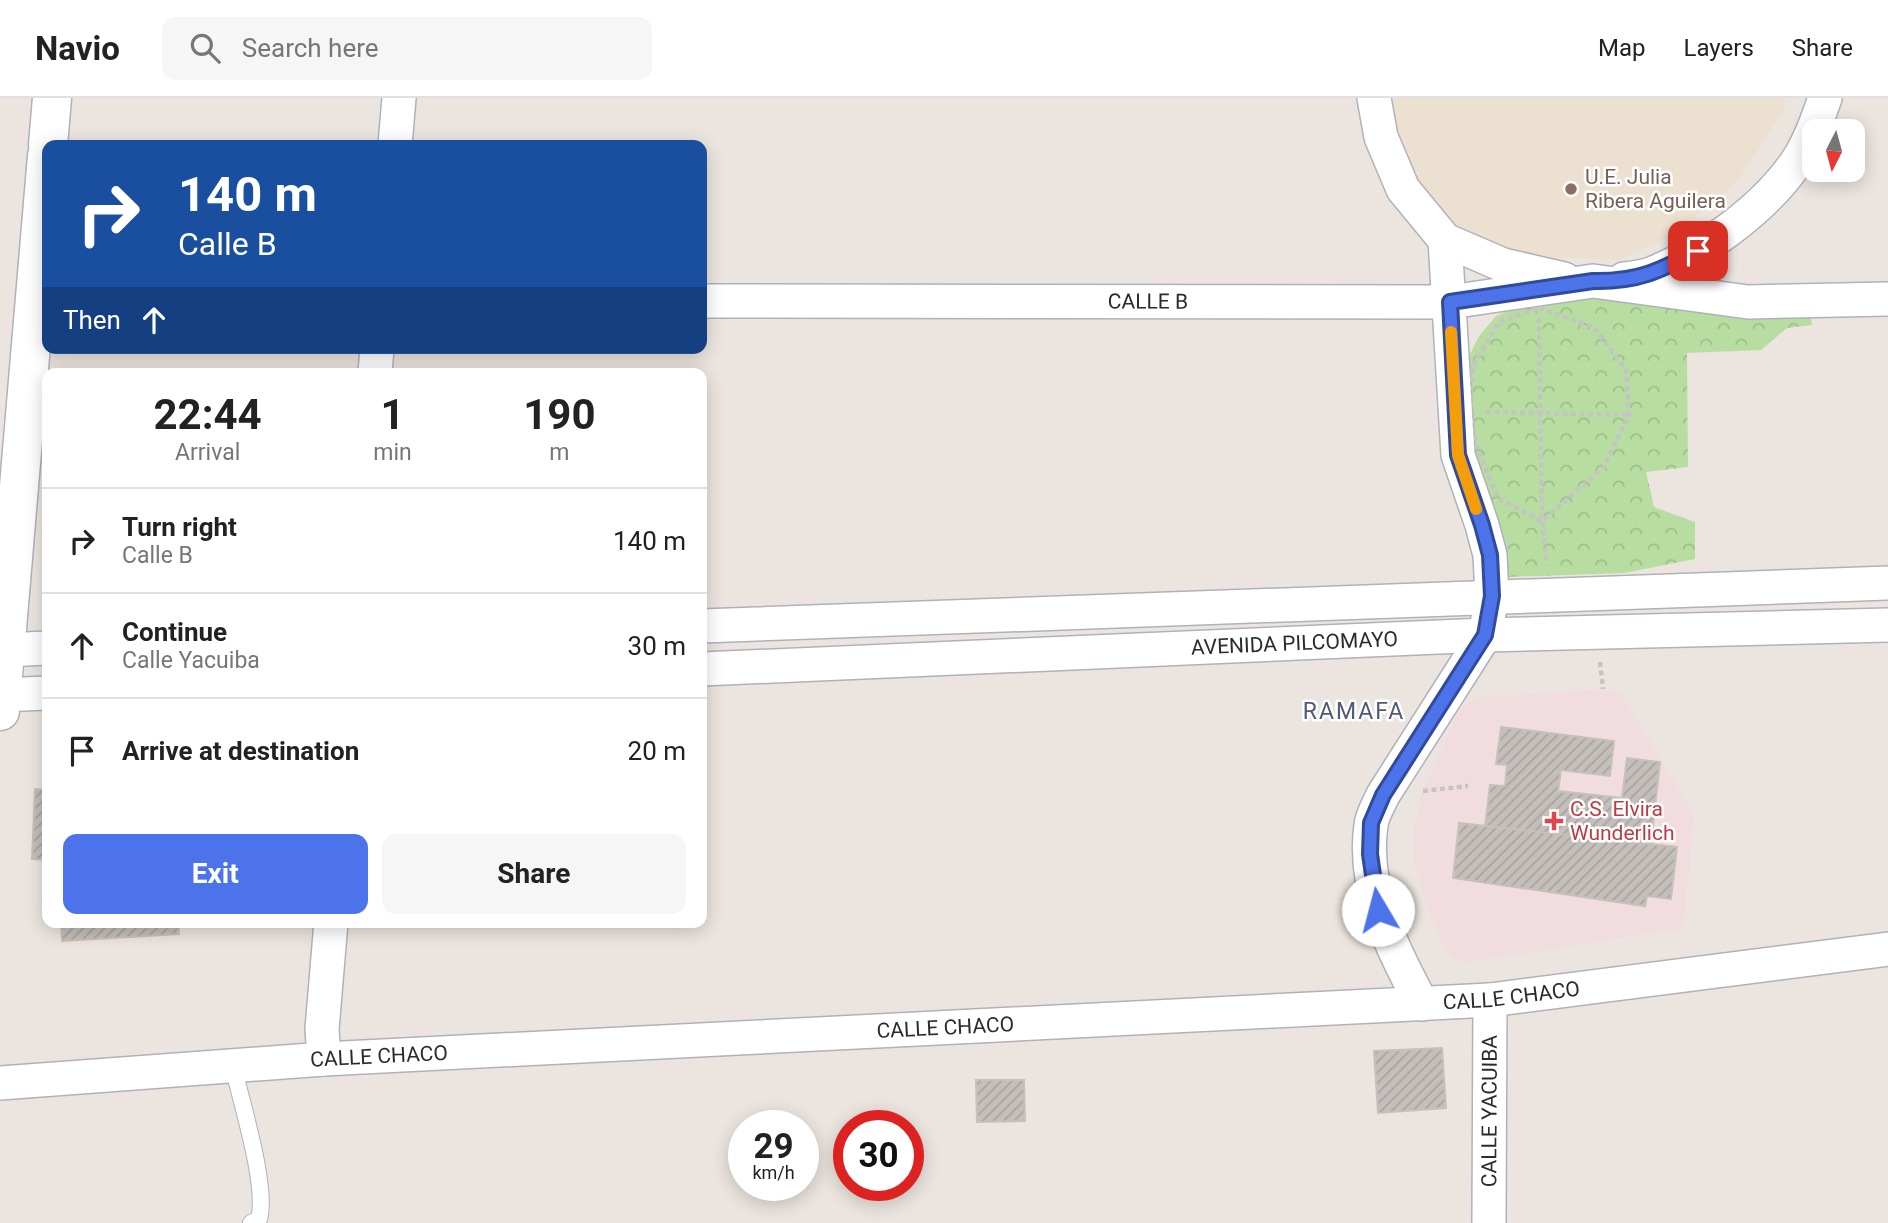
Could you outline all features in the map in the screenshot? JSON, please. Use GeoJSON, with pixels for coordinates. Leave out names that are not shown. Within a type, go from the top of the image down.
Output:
{"type":"FeatureCollection","features":[{"type":"Feature","properties":{"kind":"main road"},"geometry":{"type":"LineString","coordinates":[[48,140],[52,98]]}},
{"type":"Feature","properties":{"kind":"main road"},"geometry":{"type":"LineString","coordinates":[[1,703],[42,215]]}},
{"type":"Feature","properties":{"kind":"street"},"geometry":{"type":"LineString","coordinates":[[395,140],[399,98]]}},
{"type":"Feature","properties":{"kind":"street"},"geometry":{"type":"LineString","coordinates":[[1374,98],[1381,137],[1403,189],[1445,240],[1503,265],[1568,280],[1593,281],[1649,275],[1698,251],[1741,219],[1763,200],[1793,167],[1815,125],[1825,98]]}},
{"type":"Feature","properties":{"kind":"street"},"geometry":{"type":"LineString","coordinates":[[1422,1004],[1398,959],[1378,910],[1370,854],[1371,823],[1383,795],[1485,635],[1492,596],[1490,555],[1458,455],[1462,413],[1445,240]]}},
{"type":"Feature","properties":{"kind":"street"},"geometry":{"type":"LineString","coordinates":[[1593,281],[1748,302],[1888,299]]}},
{"type":"Feature","properties":{"kind":"street","name":"CALLE B"},"geometry":{"type":"LineString","coordinates":[[707,301],[1450,302],[1593,281]]}},
{"type":"Feature","properties":{"kind":"street","name":"AVENIDA PILCOMAYO"},"geometry":{"type":"LineString","coordinates":[[707,626],[1888,583]]}},
{"type":"Feature","properties":{"kind":"street","name":"AVENIDA PILCOMAYO"},"geometry":{"type":"LineString","coordinates":[[707,669],[1485,635],[1888,625]]}},
{"type":"Feature","properties":{"kind":"street"},"geometry":{"type":"LineString","coordinates":[[5,650],[42,648]]}},
{"type":"Feature","properties":{"kind":"street"},"geometry":{"type":"LineString","coordinates":[[1,703],[42,694]]}},
{"type":"Feature","properties":{"kind":"street"},"geometry":{"type":"LineString","coordinates":[[324,1059],[322,1029],[330,928]]}},
{"type":"Feature","properties":{"kind":"street","name":"CALLE CHACO"},"geometry":{"type":"LineString","coordinates":[[0,1083],[324,1059],[1490,1000],[1888,948]]}},
{"type":"Feature","properties":{"kind":"street","name":"CALLE YACUIBA"},"geometry":{"type":"LineString","coordinates":[[1489,1223],[1490,1000]]}},
{"type":"Feature","properties":{"kind":"lane"},"geometry":{"type":"LineString","coordinates":[[233,1066],[261,1187],[262,1209],[259,1219],[251,1223]]}},
{"type":"Feature","properties":{"kind":"path"},"geometry":{"type":"LineString","coordinates":[[1539,307],[1539,414],[1547,594]]}},
{"type":"Feature","properties":{"kind":"path"},"geometry":{"type":"LineString","coordinates":[[1539,307],[1594,327],[1626,370],[1629,415],[1603,468],[1542,521],[1498,498],[1462,413],[1473,366],[1500,320],[1539,307]]}},
{"type":"Feature","properties":{"kind":"path"},"geometry":{"type":"LineString","coordinates":[[1462,413],[1629,415]]}},
{"type":"Feature","properties":{"kind":"shaded area","name":"U.E. Julia Ribera Aguilera"},"geometry":{"type":"Polygon","coordinates":[[[1382,98],[1785,98],[1783,111],[1739,179],[1678,233],[1620,260],[1522,257],[1472,243],[1420,199],[1382,98]]]}},
{"type":"Feature","properties":{"kind":"shaded area","name":"C.S. Elvira Wunderlich"},"geometry":{"type":"Polygon","coordinates":[[[1603,689],[1621,693],[1694,815],[1684,928],[1470,962],[1456,961],[1446,952],[1424,899],[1415,865],[1414,827],[1422,791],[1457,714],[1466,703],[1483,697],[1603,689]]]}},
{"type":"Feature","properties":{"kind":"green space"},"geometry":{"type":"Polygon","coordinates":[[[1558,295],[1810,313],[1812,325],[1787,328],[1761,350],[1687,353],[1688,467],[1646,472],[1654,507],[1695,522],[1695,559],[1624,573],[1507,577],[1474,469],[1466,362],[1479,336],[1496,316],[1534,300],[1558,295]]]}},
{"type":"Feature","properties":{"kind":"building"},"geometry":{"type":"Polygon","coordinates":[[[1501,727],[1614,741],[1610,776],[1561,770],[1558,791],[1622,798],[1627,758],[1660,762],[1651,844],[1485,826],[1490,785],[1505,786],[1507,765],[1496,764],[1501,727]]]}},
{"type":"Feature","properties":{"kind":"building"},"geometry":{"type":"Polygon","coordinates":[[[35,789],[42,790],[42,860],[32,859],[35,789]]]}},
{"type":"Feature","properties":{"kind":"building"},"geometry":{"type":"Polygon","coordinates":[[[1459,823],[1677,847],[1671,899],[1647,896],[1645,906],[1453,878],[1459,823]]]}},
{"type":"Feature","properties":{"kind":"building"},"geometry":{"type":"Polygon","coordinates":[[[61,928],[178,928],[179,934],[62,941],[61,928]]]}},
{"type":"Feature","properties":{"kind":"building"},"geometry":{"type":"Polygon","coordinates":[[[1442,1048],[1446,1108],[1378,1113],[1374,1051],[1442,1048]]]}},
{"type":"Feature","properties":{"kind":"building"},"geometry":{"type":"Polygon","coordinates":[[[976,1080],[1024,1080],[1025,1121],[977,1122],[976,1080]]]}},
{"type":"Feature","properties":{"kind":"slow traffic"},"geometry":{"type":"LineString","coordinates":[[1451,332],[1458,455],[1476,509]]}},
{"type":"Feature","properties":{"kind":"place","name":"U.E. Julia Ribera Aguilera"},"geometry":{"type":"Point","coordinates":[1571,189]}},
{"type":"Feature","properties":{"kind":"place","name":"C.S. Elvira Wunderlich"},"geometry":{"type":"Point","coordinates":[1554,821]}},
{"type":"Feature","properties":{"kind":"district","name":"RAMAFA"},"geometry":{"type":"Point","coordinates":[1354,711]}},
{"type":"Feature","properties":{"kind":"route"},"geometry":{"type":"LineString","coordinates":[[1378,910],[1370,854],[1371,823],[1383,795],[1485,635],[1492,596],[1490,555],[1458,455],[1450,302],[1649,275],[1698,251]]}}]}
